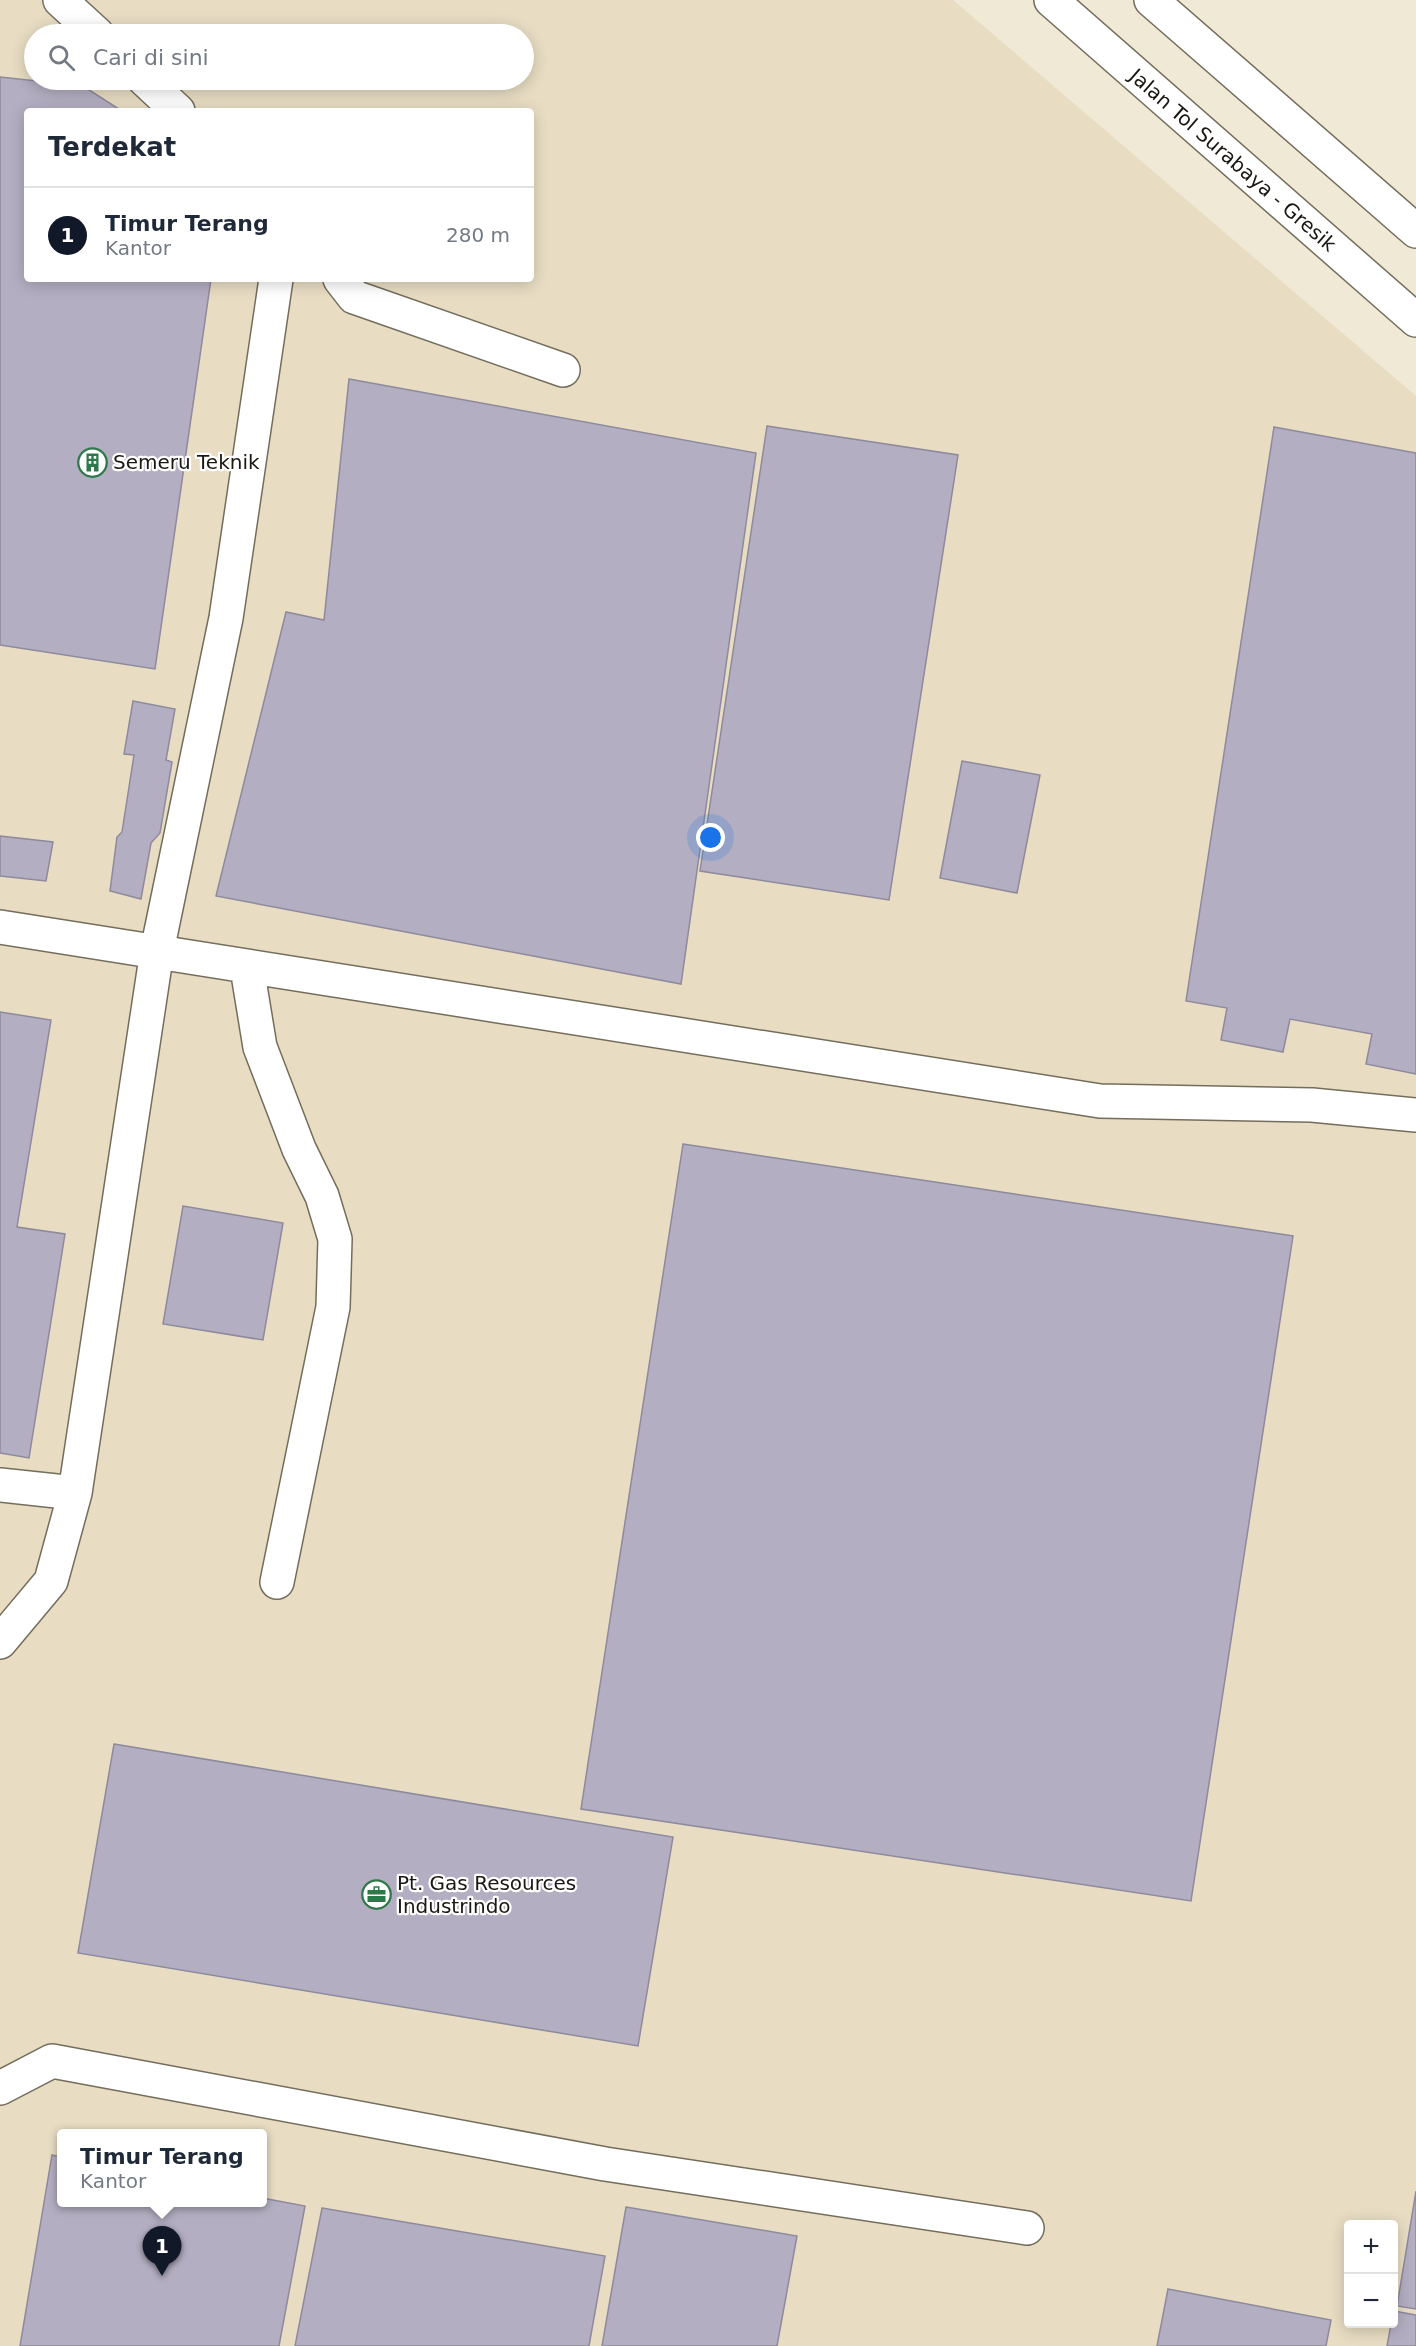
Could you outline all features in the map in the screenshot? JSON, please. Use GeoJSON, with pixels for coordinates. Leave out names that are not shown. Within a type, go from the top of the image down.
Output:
{"type":"FeatureCollection","features":[{"type":"Feature","properties":{"kind":"main road"},"geometry":{"type":"LineString","coordinates":[[60,0],[86,24]]}},
{"type":"Feature","properties":{"kind":"main road","name":"Jalan Tol Surabaya - Gresik"},"geometry":{"type":"LineString","coordinates":[[1051,0],[1416,320]]}},
{"type":"Feature","properties":{"kind":"main road"},"geometry":{"type":"LineString","coordinates":[[1151,0],[1416,231]]}},
{"type":"Feature","properties":{"kind":"main road"},"geometry":{"type":"LineString","coordinates":[[156,90],[175,108]]}},
{"type":"Feature","properties":{"kind":"main road"},"geometry":{"type":"LineString","coordinates":[[0,1642],[51,1581],[75,1493],[157,951],[226,618],[276,282]]}},
{"type":"Feature","properties":{"kind":"main road"},"geometry":{"type":"LineString","coordinates":[[342,282],[354,297],[563,370]]}},
{"type":"Feature","properties":{"kind":"main road"},"geometry":{"type":"LineString","coordinates":[[0,927],[157,951],[247,968],[1100,1101],[1312,1105],[1416,1115]]}},
{"type":"Feature","properties":{"kind":"main road"},"geometry":{"type":"LineString","coordinates":[[247,968],[260,1047],[298,1149],[322,1196],[335,1239],[333,1307],[277,1582]]}},
{"type":"Feature","properties":{"kind":"main road"},"geometry":{"type":"LineString","coordinates":[[0,1485],[75,1493]]}},
{"type":"Feature","properties":{"kind":"main road"},"geometry":{"type":"LineString","coordinates":[[0,2088],[52,2061],[605,2164],[1027,2228]]}},
{"type":"Feature","properties":{"kind":"shaded area"},"geometry":{"type":"Polygon","coordinates":[[[0,0],[953,0],[1416,396],[1416,2346],[0,2346],[0,0]]]}},
{"type":"Feature","properties":{"kind":"building","name":"Semeru Teknik"},"geometry":{"type":"Polygon","coordinates":[[[0,77],[24,80],[24,90],[89,90],[117,108],[24,108],[24,282],[211,282],[155,669],[0,645],[0,77]]]}},
{"type":"Feature","properties":{"kind":"building"},"geometry":{"type":"Polygon","coordinates":[[[349,379],[756,453],[681,984],[216,896],[286,612],[324,620],[349,379]]]}},
{"type":"Feature","properties":{"kind":"building"},"geometry":{"type":"Polygon","coordinates":[[[767,426],[958,455],[889,900],[700,871],[767,426]]]}},
{"type":"Feature","properties":{"kind":"building"},"geometry":{"type":"Polygon","coordinates":[[[1274,427],[1416,453],[1416,1074],[1366,1064],[1372,1034],[1290,1019],[1283,1052],[1221,1040],[1227,1008],[1186,1001],[1274,427]]]}},
{"type":"Feature","properties":{"kind":"building"},"geometry":{"type":"Polygon","coordinates":[[[133,701],[175,709],[166,760],[172,762],[160,833],[151,843],[141,899],[110,891],[117,837],[122,832],[134,755],[124,754],[133,701]]]}},
{"type":"Feature","properties":{"kind":"building"},"geometry":{"type":"Polygon","coordinates":[[[962,761],[1040,775],[1017,893],[940,878],[962,761]]]}},
{"type":"Feature","properties":{"kind":"building"},"geometry":{"type":"Polygon","coordinates":[[[0,836],[53,842],[46,881],[0,876],[0,836]]]}},
{"type":"Feature","properties":{"kind":"building"},"geometry":{"type":"Polygon","coordinates":[[[0,1012],[51,1020],[17,1227],[65,1234],[29,1458],[0,1453],[0,1012]]]}},
{"type":"Feature","properties":{"kind":"building"},"geometry":{"type":"Polygon","coordinates":[[[683,1144],[1293,1236],[1191,1901],[581,1809],[683,1144]]]}},
{"type":"Feature","properties":{"kind":"building"},"geometry":{"type":"Polygon","coordinates":[[[183,1206],[283,1223],[263,1340],[163,1324],[183,1206]]]}},
{"type":"Feature","properties":{"kind":"building","name":"Pt. Gas Resources Industrindo"},"geometry":{"type":"Polygon","coordinates":[[[114,1744],[673,1837],[638,2046],[78,1953],[114,1744]]]}},
{"type":"Feature","properties":{"kind":"building"},"geometry":{"type":"Polygon","coordinates":[[[52,2155],[57,2156],[57,2207],[267,2207],[267,2199],[305,2206],[279,2346],[20,2346],[52,2155]]]}},
{"type":"Feature","properties":{"kind":"building"},"geometry":{"type":"Polygon","coordinates":[[[1416,2191],[1416,2309],[1398,2306],[1416,2191]]]}},
{"type":"Feature","properties":{"kind":"building"},"geometry":{"type":"Polygon","coordinates":[[[626,2207],[797,2236],[777,2346],[602,2346],[626,2207]]]}},
{"type":"Feature","properties":{"kind":"building"},"geometry":{"type":"Polygon","coordinates":[[[322,2208],[605,2256],[589,2346],[295,2346],[322,2208]]]}},
{"type":"Feature","properties":{"kind":"building"},"geometry":{"type":"Polygon","coordinates":[[[1168,2289],[1331,2320],[1326,2346],[1157,2346],[1168,2289]]]}},
{"type":"Feature","properties":{"kind":"building"},"geometry":{"type":"Polygon","coordinates":[[[1398,2312],[1416,2315],[1416,2346],[1387,2346],[1390,2328],[1398,2328],[1398,2312]]]}},
{"type":"Feature","properties":{"kind":"place","name":"Semeru Teknik"},"geometry":{"type":"Point","coordinates":[92,462]}},
{"type":"Feature","properties":{"kind":"place","name":"Pt. Gas Resources Industrindo"},"geometry":{"type":"Point","coordinates":[376,1895]}},
{"type":"Feature","properties":{"kind":"place","name":"Timur Terang"},"geometry":{"type":"Point","coordinates":[162,2276]}}]}
